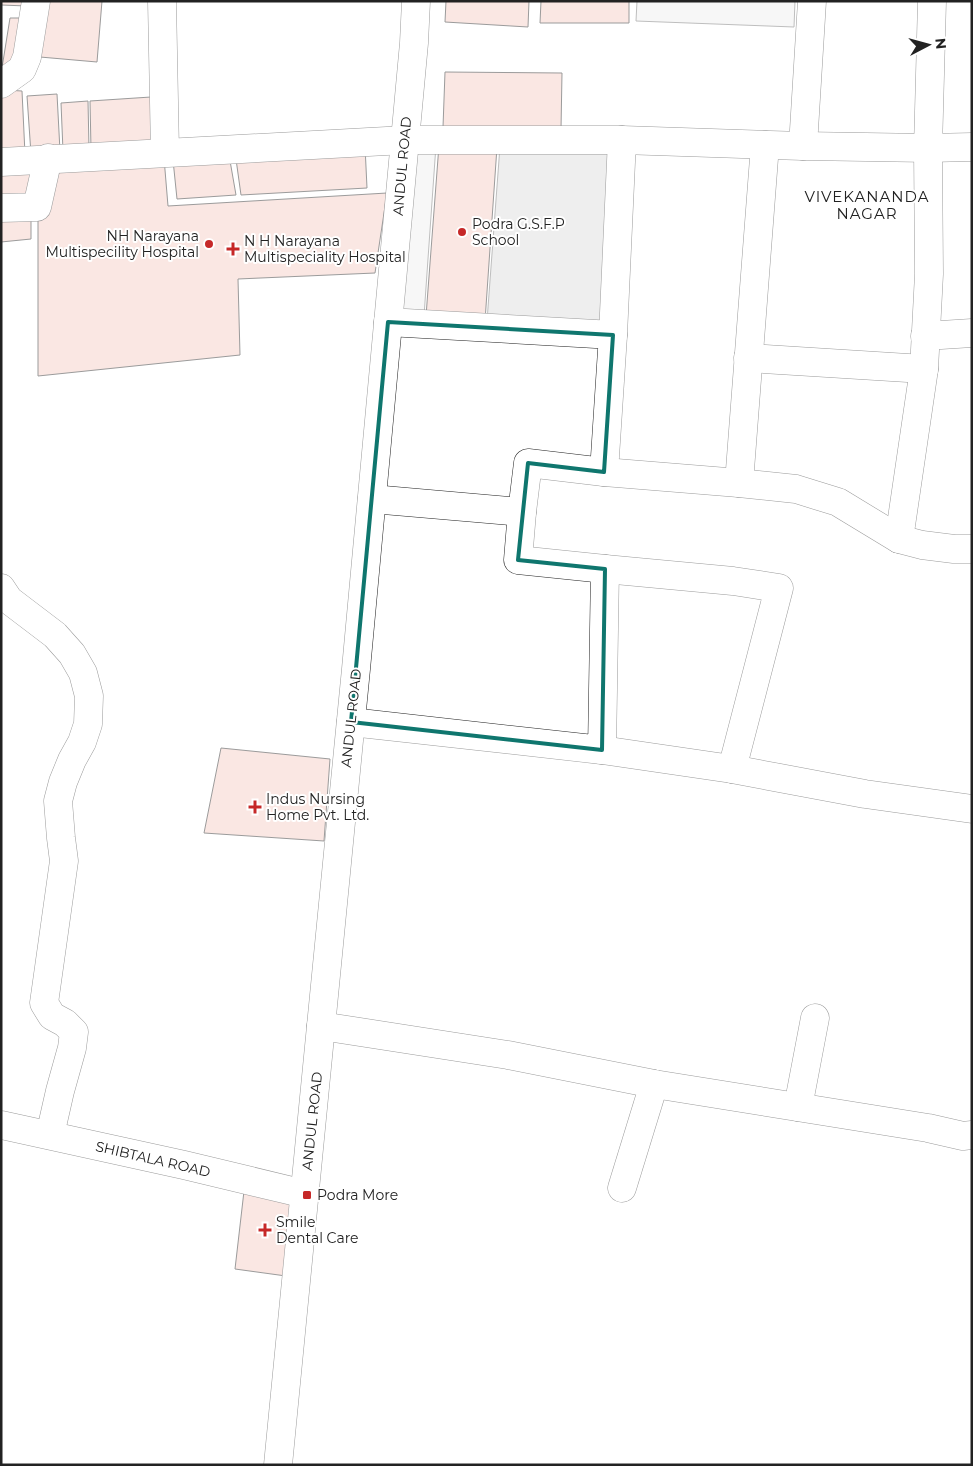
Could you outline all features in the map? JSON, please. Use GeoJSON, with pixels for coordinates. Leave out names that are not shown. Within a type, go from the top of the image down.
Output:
{"type":"FeatureCollection","features":[{"type":"Feature","properties":{"kind":"street"},"geometry":{"type":"LineString","coordinates":[[1,84],[22,69],[27,57],[36,1]]}},
{"type":"Feature","properties":{"kind":"street"},"geometry":{"type":"LineString","coordinates":[[162,1],[165,152]]}},
{"type":"Feature","properties":{"kind":"street","name":"ANDUL ROAD"},"geometry":{"type":"LineString","coordinates":[[278,1465],[351,722],[405,140],[416,1]]}},
{"type":"Feature","properties":{"kind":"street"},"geometry":{"type":"LineString","coordinates":[[803,146],[812,1]]}},
{"type":"Feature","properties":{"kind":"street"},"geometry":{"type":"LineString","coordinates":[[899,539],[924,369],[929,274],[928,148],[932,1]]}},
{"type":"Feature","properties":{"kind":"street"},"geometry":{"type":"LineString","coordinates":[[1,162],[405,140],[622,140],[803,146],[972,147]]}},
{"type":"Feature","properties":{"kind":"street"},"geometry":{"type":"LineString","coordinates":[[604,472],[613,335],[622,140]]}},
{"type":"Feature","properties":{"kind":"street"},"geometry":{"type":"LineString","coordinates":[[739,483],[765,145]]}},
{"type":"Feature","properties":{"kind":"street"},"geometry":{"type":"LineString","coordinates":[[1,208],[36,207],[48,158]]}},
{"type":"Feature","properties":{"kind":"street"},"geometry":{"type":"LineString","coordinates":[[388,322],[613,335]]}},
{"type":"Feature","properties":{"kind":"street"},"geometry":{"type":"LineString","coordinates":[[925,336],[972,333]]}},
{"type":"Feature","properties":{"kind":"street"},"geometry":{"type":"LineString","coordinates":[[748,358],[924,369]]}},
{"type":"Feature","properties":{"kind":"street"},"geometry":{"type":"LineString","coordinates":[[732,769],[779,588],[518,560],[528,463],[604,472],[796,489],[838,502],[899,539],[922,545],[972,549]]}},
{"type":"Feature","properties":{"kind":"street"},"geometry":{"type":"LineString","coordinates":[[372,499],[522,512]]}},
{"type":"Feature","properties":{"kind":"street"},"geometry":{"type":"LineString","coordinates":[[602,750],[605,569]]}},
{"type":"Feature","properties":{"kind":"street"},"geometry":{"type":"LineString","coordinates":[[1,588],[9,600],[55,635],[72,654],[83,673],[89,696],[88,724],[82,742],[66,774],[58,801],[64,862],[44,1002],[52,1016],[65,1023],[74,1032],[72,1048],[50,1135]]}},
{"type":"Feature","properties":{"kind":"street"},"geometry":{"type":"LineString","coordinates":[[351,722],[602,750],[732,769],[865,794],[972,809]]}},
{"type":"Feature","properties":{"kind":"street"},"geometry":{"type":"LineString","coordinates":[[798,1107],[815,1018]]}},
{"type":"Feature","properties":{"kind":"street"},"geometry":{"type":"LineString","coordinates":[[321,1026],[508,1055],[654,1084],[928,1128],[963,1136],[972,1135]]}},
{"type":"Feature","properties":{"kind":"street"},"geometry":{"type":"LineString","coordinates":[[622,1188],[654,1084]]}},
{"type":"Feature","properties":{"kind":"street","name":"SHIBTALA ROAD"},"geometry":{"type":"LineString","coordinates":[[1,1125],[184,1165],[304,1194]]}},
{"type":"Feature","properties":{"kind":"highlighted area"},"geometry":{"type":"Polygon","coordinates":[[[388,322],[613,335],[604,472],[528,463],[518,560],[605,569],[602,750],[351,722],[388,322]]]}},
{"type":"Feature","properties":{"kind":"shaded area"},"geometry":{"type":"Polygon","coordinates":[[[637,1],[795,1],[794,27],[636,21],[637,1]]]}},
{"type":"Feature","properties":{"kind":"shaded area"},"geometry":{"type":"Polygon","coordinates":[[[412,144],[436,145],[424,316],[396,315],[412,144]]]}},
{"type":"Feature","properties":{"kind":"shaded area"},"geometry":{"type":"Polygon","coordinates":[[[500,146],[610,149],[604,329],[487,321],[500,146]]]}},
{"type":"Feature","properties":{"kind":"building"},"geometry":{"type":"Polygon","coordinates":[[[1,1],[28,1],[27,6],[1,5],[1,1]]]}},
{"type":"Feature","properties":{"kind":"building"},"geometry":{"type":"Polygon","coordinates":[[[47,1],[102,1],[97,62],[40,57],[47,1]]]}},
{"type":"Feature","properties":{"kind":"building"},"geometry":{"type":"Polygon","coordinates":[[[446,1],[529,1],[528,27],[445,22],[446,1]]]}},
{"type":"Feature","properties":{"kind":"building"},"geometry":{"type":"Polygon","coordinates":[[[541,1],[629,1],[629,23],[540,23],[541,1]]]}},
{"type":"Feature","properties":{"kind":"building"},"geometry":{"type":"Polygon","coordinates":[[[10,18],[29,18],[20,62],[1,74],[10,18]]]}},
{"type":"Feature","properties":{"kind":"building"},"geometry":{"type":"Polygon","coordinates":[[[445,72],[562,73],[561,129],[443,127],[445,72]]]}},
{"type":"Feature","properties":{"kind":"building"},"geometry":{"type":"Polygon","coordinates":[[[5,90],[22,91],[25,154],[1,156],[1,93],[5,90]]]}},
{"type":"Feature","properties":{"kind":"building"},"geometry":{"type":"Polygon","coordinates":[[[57,94],[60,151],[31,154],[27,96],[57,94]]]}},
{"type":"Feature","properties":{"kind":"building"},"geometry":{"type":"Polygon","coordinates":[[[151,97],[153,146],[91,149],[90,101],[151,97]]]}},
{"type":"Feature","properties":{"kind":"building"},"geometry":{"type":"Polygon","coordinates":[[[88,101],[89,149],[63,151],[61,103],[88,101]]]}},
{"type":"Feature","properties":{"kind":"building","name":"Podra G.S.F.P School"},"geometry":{"type":"Polygon","coordinates":[[[439,145],[497,147],[485,321],[426,316],[439,145]]]}},
{"type":"Feature","properties":{"kind":"building"},"geometry":{"type":"Polygon","coordinates":[[[365,146],[367,188],[241,195],[235,152],[365,146]]]}},
{"type":"Feature","properties":{"kind":"building"},"geometry":{"type":"Polygon","coordinates":[[[229,155],[236,195],[177,199],[173,160],[229,155]]]}},
{"type":"Feature","properties":{"kind":"building","name":"NH Narayana Multispecility Hospital"},"geometry":{"type":"Polygon","coordinates":[[[164,158],[168,206],[387,193],[375,273],[238,279],[240,355],[38,376],[38,216],[51,165],[164,158]]]}},
{"type":"Feature","properties":{"kind":"building"},"geometry":{"type":"Polygon","coordinates":[[[42,165],[33,200],[1,202],[1,167],[42,165]]]}},
{"type":"Feature","properties":{"kind":"building"},"geometry":{"type":"Polygon","coordinates":[[[31,214],[31,239],[1,242],[1,217],[31,214]]]}},
{"type":"Feature","properties":{"kind":"building"},"geometry":{"type":"Polygon","coordinates":[[[221,748],[330,759],[324,841],[204,833],[221,748]]]}},
{"type":"Feature","properties":{"kind":"building"},"geometry":{"type":"Polygon","coordinates":[[[244,1191],[294,1200],[286,1276],[235,1269],[244,1191]]]}},
{"type":"Feature","properties":{"kind":"place","name":"Podra G.S.F.P School"},"geometry":{"type":"Point","coordinates":[462,232]}},
{"type":"Feature","properties":{"kind":"place","name":"NH Narayana Multispecility Hospital"},"geometry":{"type":"Point","coordinates":[209,244]}},
{"type":"Feature","properties":{"kind":"place","name":"N H Narayana Multispeciality Hospital"},"geometry":{"type":"Point","coordinates":[233,249]}},
{"type":"Feature","properties":{"kind":"place","name":"Indus Nursing Home Pvt. Ltd."},"geometry":{"type":"Point","coordinates":[255,807]}},
{"type":"Feature","properties":{"kind":"place","name":"Podra More"},"geometry":{"type":"Point","coordinates":[307,1195]}},
{"type":"Feature","properties":{"kind":"place","name":"Smile Dental Care"},"geometry":{"type":"Point","coordinates":[265,1230]}},
{"type":"Feature","properties":{"kind":"district","name":"VIVEKANANDA NAGAR"},"geometry":{"type":"Point","coordinates":[867,206]}}]}
